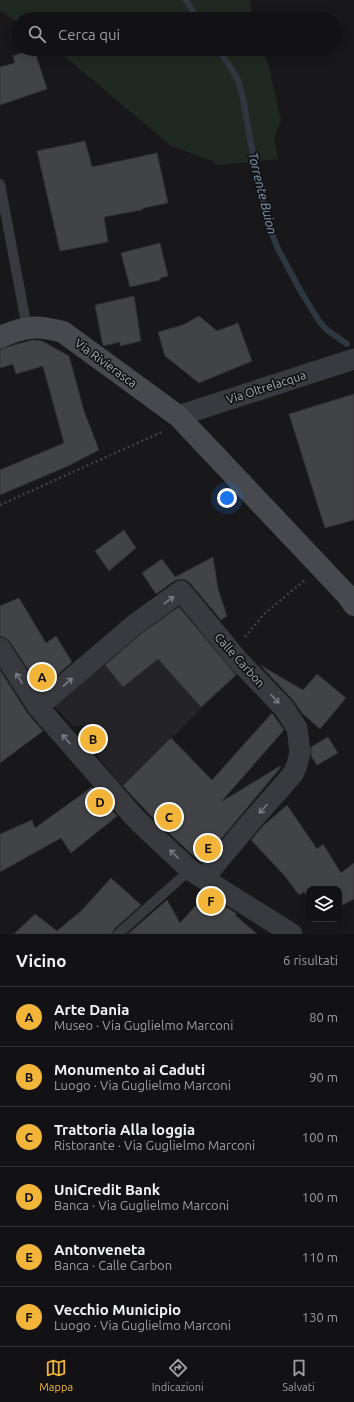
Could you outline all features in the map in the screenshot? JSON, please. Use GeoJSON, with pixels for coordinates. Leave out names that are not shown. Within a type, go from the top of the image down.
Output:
{"type":"FeatureCollection","features":[{"type":"Feature","properties":{"kind":"street","name":"Via Rivierasca"},"geometry":{"type":"LineString","coordinates":[[0,337],[18,329],[27,328],[45,328],[63,332],[181,419],[352,598]]}},
{"type":"Feature","properties":{"kind":"street","name":"Via Oltrelacqua"},"geometry":{"type":"LineString","coordinates":[[181,419],[354,359]]}},
{"type":"Feature","properties":{"kind":"street","name":"Calle Carbon"},"geometry":{"type":"LineString","coordinates":[[38,707],[135,624],[181,591],[238,660],[284,708],[297,728],[300,752],[293,774],[248,824],[197,874]]}},
{"type":"Feature","properties":{"kind":"street"},"geometry":{"type":"LineString","coordinates":[[0,648],[38,707],[136,819],[197,874],[292,934]]}},
{"type":"Feature","properties":{"kind":"lane"},"geometry":{"type":"LineString","coordinates":[[0,184],[27,328]]}},
{"type":"Feature","properties":{"kind":"lane"},"geometry":{"type":"LineString","coordinates":[[118,934],[197,874]]}},
{"type":"Feature","properties":{"kind":"path"},"geometry":{"type":"LineString","coordinates":[[0,505],[181,419]]}},
{"type":"Feature","properties":{"kind":"path"},"geometry":{"type":"LineString","coordinates":[[241,643],[248,632],[264,614],[302,582]]}},
{"type":"Feature","properties":{"kind":"shaded area"},"geometry":{"type":"Polygon","coordinates":[[[0,0],[250,0],[251,12],[12,12],[12,19],[0,11],[0,0]]]}},
{"type":"Feature","properties":{"kind":"shaded area"},"geometry":{"type":"Polygon","coordinates":[[[64,56],[264,56],[268,63],[281,120],[274,138],[278,159],[217,165],[212,161],[171,146],[64,56]]]}},
{"type":"Feature","properties":{"kind":"shaded area"},"geometry":{"type":"Polygon","coordinates":[[[174,604],[239,672],[122,787],[98,756],[98,742],[83,725],[74,727],[51,703],[174,604]]]}},
{"type":"Feature","properties":{"kind":"building"},"geometry":{"type":"Polygon","coordinates":[[[13,56],[36,56],[47,89],[0,105],[0,67],[15,63],[13,56]]]}},
{"type":"Feature","properties":{"kind":"building"},"geometry":{"type":"Polygon","coordinates":[[[85,141],[92,167],[157,153],[168,203],[104,217],[108,242],[60,251],[37,151],[85,141]]]}},
{"type":"Feature","properties":{"kind":"building"},"geometry":{"type":"Polygon","coordinates":[[[160,243],[168,276],[160,278],[160,280],[130,287],[121,253],[160,243]]]}},
{"type":"Feature","properties":{"kind":"building"},"geometry":{"type":"Polygon","coordinates":[[[134,296],[141,341],[120,346],[120,342],[103,346],[95,305],[134,296]]]}},
{"type":"Feature","properties":{"kind":"building"},"geometry":{"type":"Polygon","coordinates":[[[199,316],[217,331],[238,323],[252,361],[199,383],[165,356],[158,332],[183,325],[199,316]]]}},
{"type":"Feature","properties":{"kind":"building"},"geometry":{"type":"Polygon","coordinates":[[[32,340],[42,341],[69,356],[84,411],[99,450],[68,466],[0,495],[0,470],[64,443],[43,366],[16,374],[13,364],[0,368],[0,349],[32,340]]]}},
{"type":"Feature","properties":{"kind":"building"},"geometry":{"type":"Polygon","coordinates":[[[354,394],[354,520],[325,528],[289,414],[354,394]]]}},
{"type":"Feature","properties":{"kind":"building"},"geometry":{"type":"Polygon","coordinates":[[[124,530],[136,548],[109,571],[95,551],[124,530]]]}},
{"type":"Feature","properties":{"kind":"building"},"geometry":{"type":"Polygon","coordinates":[[[213,557],[218,589],[227,616],[221,620],[186,580],[180,579],[174,581],[156,594],[142,573],[162,559],[175,577],[213,557]]]}},
{"type":"Feature","properties":{"kind":"building"},"geometry":{"type":"Polygon","coordinates":[[[19,598],[46,643],[56,636],[72,662],[41,689],[10,642],[6,638],[0,636],[0,606],[19,598]]]}},
{"type":"Feature","properties":{"kind":"building"},"geometry":{"type":"Polygon","coordinates":[[[179,607],[236,675],[201,707],[158,659],[123,687],[105,665],[142,633],[179,607]]]}},
{"type":"Feature","properties":{"kind":"building"},"geometry":{"type":"Polygon","coordinates":[[[260,665],[303,690],[317,674],[346,698],[320,729],[302,713],[293,700],[260,665]]]}},
{"type":"Feature","properties":{"kind":"building"},"geometry":{"type":"Polygon","coordinates":[[[0,670],[28,714],[43,731],[0,763],[0,670]]]}},
{"type":"Feature","properties":{"kind":"building"},"geometry":{"type":"Polygon","coordinates":[[[272,713],[284,730],[221,802],[280,766],[281,767],[201,863],[153,818],[123,786],[171,738],[212,780],[272,713]]]}},
{"type":"Feature","properties":{"kind":"building"},"geometry":{"type":"Polygon","coordinates":[[[328,737],[338,753],[317,765],[311,756],[311,747],[328,737]]]}},
{"type":"Feature","properties":{"kind":"building"},"geometry":{"type":"Polygon","coordinates":[[[92,787],[117,816],[71,853],[61,838],[0,872],[0,834],[32,820],[35,828],[92,787]]]}},
{"type":"Feature","properties":{"kind":"building"},"geometry":{"type":"Polygon","coordinates":[[[287,805],[317,849],[323,844],[341,873],[354,863],[354,899],[342,905],[342,886],[306,886],[306,895],[304,892],[299,895],[284,875],[251,840],[263,826],[287,805]]]}},
{"type":"Feature","properties":{"kind":"building"},"geometry":{"type":"Polygon","coordinates":[[[111,878],[141,905],[114,929],[112,934],[14,934],[35,914],[57,931],[81,911],[111,878]]]}},
{"type":"Feature","properties":{"kind":"building"},"geometry":{"type":"Polygon","coordinates":[[[206,894],[237,914],[235,915],[257,934],[128,934],[167,900],[180,923],[206,894]]]}},
{"type":"Feature","properties":{"kind":"waterway","name":"Torrente Buion"},"geometry":{"type":"LineString","coordinates":[[186,0],[194,12]]}},
{"type":"Feature","properties":{"kind":"waterway","name":"Torrente Buion"},"geometry":{"type":"LineString","coordinates":[[222,56],[238,80],[264,205],[277,247],[300,290],[319,321],[327,330],[347,344]]}},
{"type":"Feature","properties":{"kind":"place","name":"Arte Dania"},"geometry":{"type":"Point","coordinates":[42,677]}},
{"type":"Feature","properties":{"kind":"place","name":"Monumento ai Caduti"},"geometry":{"type":"Point","coordinates":[93,739]}},
{"type":"Feature","properties":{"kind":"place","name":"UniCredit Bank"},"geometry":{"type":"Point","coordinates":[100,802]}},
{"type":"Feature","properties":{"kind":"place","name":"Trattoria Alla loggia"},"geometry":{"type":"Point","coordinates":[169,817]}},
{"type":"Feature","properties":{"kind":"place","name":"Antonveneta"},"geometry":{"type":"Point","coordinates":[208,848]}},
{"type":"Feature","properties":{"kind":"place","name":"Vecchio Municipio"},"geometry":{"type":"Point","coordinates":[211,901]}}]}
